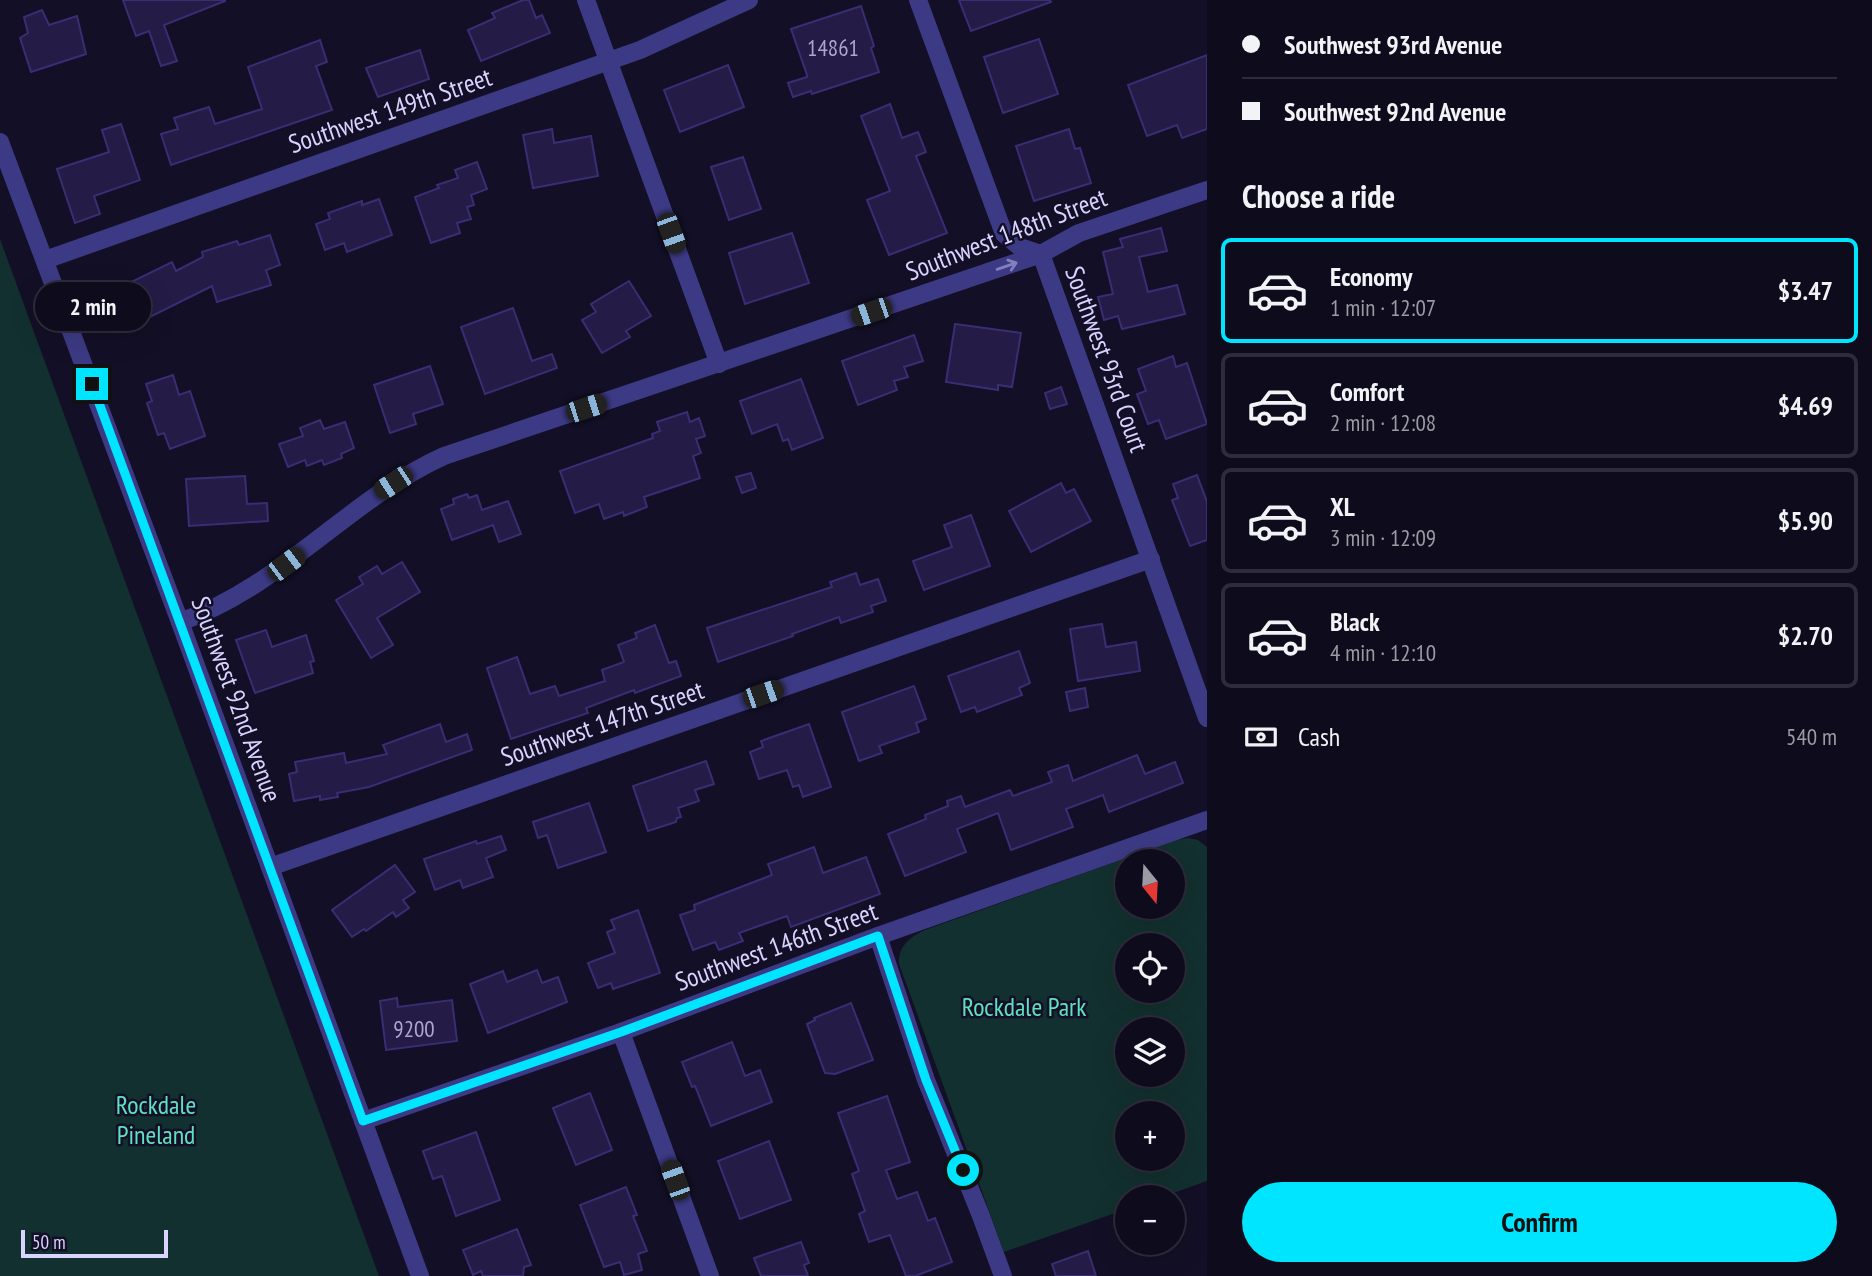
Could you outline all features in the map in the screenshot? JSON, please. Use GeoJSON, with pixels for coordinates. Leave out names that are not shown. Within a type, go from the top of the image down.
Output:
{"type":"FeatureCollection","features":[{"type":"Feature","properties":{"kind":"street"},"geometry":{"type":"LineString","coordinates":[[586,0],[719,364]]}},
{"type":"Feature","properties":{"kind":"street","name":"Southwest 149th Street"},"geometry":{"type":"LineString","coordinates":[[45,260],[640,50],[749,0]]}},
{"type":"Feature","properties":{"kind":"street","name":"Southwest 93rd Court"},"geometry":{"type":"LineString","coordinates":[[918,0],[1004,234],[1020,247],[1041,254],[1207,718]]}},
{"type":"Feature","properties":{"kind":"street","name":"Southwest 92nd Avenue"},"geometry":{"type":"LineString","coordinates":[[0,142],[420,1276]]}},
{"type":"Feature","properties":{"kind":"street","name":"Southwest 148th Street"},"geometry":{"type":"LineString","coordinates":[[180,622],[207,612],[263,579],[380,491],[425,465],[480,443],[1041,254],[1079,233],[1207,190]]}},
{"type":"Feature","properties":{"kind":"street","name":"Southwest 147th Street"},"geometry":{"type":"LineString","coordinates":[[270,867],[1151,559]]}},
{"type":"Feature","properties":{"kind":"street","name":"Southwest 146th Street"},"geometry":{"type":"LineString","coordinates":[[363,1121],[621,1032],[878,936],[1207,820]]}},
{"type":"Feature","properties":{"kind":"street"},"geometry":{"type":"LineString","coordinates":[[878,936],[926,1080],[1003,1276]]}},
{"type":"Feature","properties":{"kind":"street"},"geometry":{"type":"LineString","coordinates":[[621,1032],[710,1276]]}},
{"type":"Feature","properties":{"kind":"green space","name":"Rockdale Pineland"},"geometry":{"type":"Polygon","coordinates":[[[0,239],[379,1276],[0,1276],[0,239]]]}},
{"type":"Feature","properties":{"kind":"green space","name":"Rockdale Park"},"geometry":{"type":"Polygon","coordinates":[[[1188,838],[1198,840],[1207,847],[1207,1181],[1185,1189],[1185,1185],[1115,1185],[1115,1213],[1004,1252],[899,964],[901,952],[910,939],[925,930],[1115,862],[1115,919],[1185,919],[1185,849],[1152,849],[1188,838]]]}},
{"type":"Feature","properties":{"kind":"building"},"geometry":{"type":"Polygon","coordinates":[[[123,0],[225,1],[164,25],[177,61],[161,66],[149,31],[136,36],[123,0]]]}},
{"type":"Feature","properties":{"kind":"building"},"geometry":{"type":"Polygon","coordinates":[[[529,0],[536,18],[542,15],[550,33],[481,61],[468,30],[495,18],[492,13],[529,0]]]}},
{"type":"Feature","properties":{"kind":"building"},"geometry":{"type":"Polygon","coordinates":[[[959,0],[1050,0],[1051,2],[971,31],[959,0]]]}},
{"type":"Feature","properties":{"kind":"building"},"geometry":{"type":"Polygon","coordinates":[[[861,6],[879,72],[812,94],[811,91],[793,97],[788,83],[807,75],[791,29],[861,6]]]}},
{"type":"Feature","properties":{"kind":"building"},"geometry":{"type":"Polygon","coordinates":[[[42,10],[49,25],[77,16],[86,54],[31,72],[20,38],[28,33],[24,17],[42,10]]]}},
{"type":"Feature","properties":{"kind":"building"},"geometry":{"type":"Polygon","coordinates":[[[1039,39],[1058,94],[1003,113],[984,57],[1039,39]]]}},
{"type":"Feature","properties":{"kind":"building"},"geometry":{"type":"Polygon","coordinates":[[[320,40],[327,62],[316,66],[332,110],[171,165],[161,134],[178,129],[174,118],[209,107],[215,124],[262,109],[248,67],[320,40]]]}},
{"type":"Feature","properties":{"kind":"building"},"geometry":{"type":"Polygon","coordinates":[[[420,50],[429,79],[378,97],[366,68],[420,50]]]}},
{"type":"Feature","properties":{"kind":"building"},"geometry":{"type":"Polygon","coordinates":[[[1207,55],[1207,129],[1182,138],[1177,125],[1147,136],[1128,85],[1207,55]]]}},
{"type":"Feature","properties":{"kind":"building"},"geometry":{"type":"Polygon","coordinates":[[[728,65],[744,107],[680,132],[664,90],[728,65]]]}},
{"type":"Feature","properties":{"kind":"building"},"geometry":{"type":"Polygon","coordinates":[[[890,104],[902,138],[918,132],[926,152],[916,156],[947,233],[889,255],[867,200],[890,191],[861,116],[890,104]]]}},
{"type":"Feature","properties":{"kind":"building"},"geometry":{"type":"Polygon","coordinates":[[[121,124],[140,180],[94,196],[100,214],[75,223],[57,169],[109,152],[102,130],[121,124]]]}},
{"type":"Feature","properties":{"kind":"building"},"geometry":{"type":"Polygon","coordinates":[[[552,129],[554,143],[591,136],[598,176],[533,188],[523,135],[552,129]]]}},
{"type":"Feature","properties":{"kind":"building"},"geometry":{"type":"Polygon","coordinates":[[[1069,129],[1075,149],[1080,148],[1091,183],[1034,201],[1016,146],[1069,129]]]}},
{"type":"Feature","properties":{"kind":"building"},"geometry":{"type":"Polygon","coordinates":[[[743,157],[761,209],[729,220],[711,167],[743,157]]]}},
{"type":"Feature","properties":{"kind":"building"},"geometry":{"type":"Polygon","coordinates":[[[477,162],[487,189],[471,195],[474,205],[467,207],[471,219],[457,223],[460,233],[431,243],[415,197],[458,178],[455,170],[477,162]]]}},
{"type":"Feature","properties":{"kind":"building"},"geometry":{"type":"Polygon","coordinates":[[[379,199],[392,235],[347,252],[344,243],[325,250],[316,224],[330,219],[328,213],[362,201],[362,205],[379,199]]]}},
{"type":"Feature","properties":{"kind":"building"},"geometry":{"type":"Polygon","coordinates":[[[1161,228],[1167,251],[1139,257],[1148,292],[1177,285],[1185,314],[1122,329],[1118,316],[1104,320],[1098,297],[1113,294],[1103,252],[1123,247],[1120,239],[1161,228]]]}},
{"type":"Feature","properties":{"kind":"building"},"geometry":{"type":"Polygon","coordinates":[[[792,233],[809,283],[745,304],[729,253],[792,233]]]}},
{"type":"Feature","properties":{"kind":"building"},"geometry":{"type":"Polygon","coordinates":[[[270,235],[280,265],[266,270],[271,285],[217,302],[212,286],[140,322],[135,312],[123,317],[111,292],[172,262],[176,271],[203,257],[202,252],[237,241],[239,245],[270,235]]]}},
{"type":"Feature","properties":{"kind":"building"},"geometry":{"type":"Polygon","coordinates":[[[629,281],[651,316],[626,331],[630,337],[602,353],[582,320],[596,312],[591,304],[629,281]]]}},
{"type":"Feature","properties":{"kind":"building"},"geometry":{"type":"Polygon","coordinates":[[[513,308],[532,361],[552,354],[557,368],[485,394],[461,327],[513,308]]]}},
{"type":"Feature","properties":{"kind":"building"},"geometry":{"type":"Polygon","coordinates":[[[955,324],[1021,333],[1012,387],[998,385],[998,390],[946,382],[955,324]]]}},
{"type":"Feature","properties":{"kind":"building"},"geometry":{"type":"Polygon","coordinates":[[[914,335],[923,361],[904,367],[908,377],[894,381],[897,390],[858,405],[842,361],[914,335]]]}},
{"type":"Feature","properties":{"kind":"building"},"geometry":{"type":"Polygon","coordinates":[[[1173,356],[1176,367],[1187,363],[1207,424],[1166,439],[1159,420],[1148,424],[1137,394],[1146,391],[1138,369],[1173,356]]]}},
{"type":"Feature","properties":{"kind":"building"},"geometry":{"type":"Polygon","coordinates":[[[430,366],[443,404],[413,414],[416,424],[390,433],[374,385],[430,366]]]}},
{"type":"Feature","properties":{"kind":"building"},"geometry":{"type":"Polygon","coordinates":[[[173,375],[179,395],[190,391],[205,436],[170,449],[164,433],[158,435],[147,403],[152,401],[146,384],[173,375]]]}},
{"type":"Feature","properties":{"kind":"building"},"geometry":{"type":"Polygon","coordinates":[[[801,379],[823,438],[792,450],[788,439],[783,441],[777,424],[752,434],[740,401],[801,379]]]}},
{"type":"Feature","properties":{"kind":"building"},"geometry":{"type":"Polygon","coordinates":[[[1061,387],[1067,404],[1050,409],[1045,393],[1061,387]]]}},
{"type":"Feature","properties":{"kind":"building"},"geometry":{"type":"Polygon","coordinates":[[[687,412],[690,422],[699,418],[705,436],[696,439],[701,453],[693,456],[700,478],[644,497],[647,507],[624,516],[623,512],[604,519],[599,504],[575,513],[560,471],[653,438],[652,434],[660,431],[657,422],[687,412]]]}},
{"type":"Feature","properties":{"kind":"building"},"geometry":{"type":"Polygon","coordinates":[[[320,420],[324,429],[345,422],[354,448],[341,454],[342,458],[324,465],[322,460],[307,466],[305,460],[288,467],[279,444],[303,436],[300,428],[320,420]]]}},
{"type":"Feature","properties":{"kind":"building"},"geometry":{"type":"Polygon","coordinates":[[[751,473],[756,488],[742,493],[736,477],[751,473]]]}},
{"type":"Feature","properties":{"kind":"building"},"geometry":{"type":"Polygon","coordinates":[[[1197,475],[1207,502],[1207,540],[1190,546],[1172,500],[1178,498],[1173,484],[1197,475]]]}},
{"type":"Feature","properties":{"kind":"building"},"geometry":{"type":"Polygon","coordinates":[[[245,476],[247,504],[267,503],[268,521],[189,526],[186,479],[245,476]]]}},
{"type":"Feature","properties":{"kind":"building"},"geometry":{"type":"Polygon","coordinates":[[[1061,483],[1066,493],[1074,489],[1091,521],[1031,552],[1009,511],[1061,483]]]}},
{"type":"Feature","properties":{"kind":"building"},"geometry":{"type":"Polygon","coordinates":[[[467,494],[469,498],[477,495],[482,510],[508,501],[521,534],[499,542],[493,525],[452,540],[441,509],[454,504],[453,499],[467,494]]]}},
{"type":"Feature","properties":{"kind":"building"},"geometry":{"type":"Polygon","coordinates":[[[971,515],[990,566],[924,590],[913,561],[952,547],[944,525],[971,515]]]}},
{"type":"Feature","properties":{"kind":"building"},"geometry":{"type":"Polygon","coordinates":[[[402,562],[420,592],[377,618],[393,645],[371,658],[336,600],[363,584],[359,577],[377,566],[382,574],[402,562]]]}},
{"type":"Feature","properties":{"kind":"building"},"geometry":{"type":"Polygon","coordinates":[[[856,573],[860,585],[878,579],[886,601],[871,606],[873,612],[841,623],[839,617],[718,662],[707,628],[832,587],[830,582],[856,573]]]}},
{"type":"Feature","properties":{"kind":"building"},"geometry":{"type":"Polygon","coordinates":[[[1102,624],[1106,647],[1136,642],[1140,671],[1078,681],[1070,629],[1102,624]]]}},
{"type":"Feature","properties":{"kind":"building"},"geometry":{"type":"Polygon","coordinates":[[[655,625],[669,663],[676,661],[681,676],[635,693],[634,690],[586,708],[588,713],[511,739],[487,668],[517,657],[530,694],[555,686],[559,696],[605,681],[602,670],[624,662],[618,645],[637,638],[635,633],[655,625]]]}},
{"type":"Feature","properties":{"kind":"building"},"geometry":{"type":"Polygon","coordinates":[[[266,630],[272,647],[306,635],[314,661],[310,662],[313,673],[255,693],[236,640],[266,630]]]}},
{"type":"Feature","properties":{"kind":"building"},"geometry":{"type":"Polygon","coordinates":[[[1019,651],[1030,683],[1019,688],[1022,695],[977,712],[975,707],[961,712],[948,676],[1019,651]]]}},
{"type":"Feature","properties":{"kind":"building"},"geometry":{"type":"Polygon","coordinates":[[[914,686],[926,719],[916,723],[919,732],[879,746],[882,753],[859,761],[842,712],[914,686]]]}},
{"type":"Feature","properties":{"kind":"building"},"geometry":{"type":"Polygon","coordinates":[[[1085,688],[1088,707],[1070,711],[1066,692],[1085,688]]]}},
{"type":"Feature","properties":{"kind":"building"},"geometry":{"type":"Polygon","coordinates":[[[440,724],[446,742],[467,734],[472,750],[369,787],[337,793],[338,797],[320,800],[320,796],[294,801],[289,774],[297,772],[295,762],[344,753],[346,763],[387,754],[383,745],[440,724]]]}},
{"type":"Feature","properties":{"kind":"building"},"geometry":{"type":"Polygon","coordinates":[[[809,724],[831,787],[803,797],[799,785],[793,787],[787,770],[759,779],[750,752],[763,747],[761,741],[809,724]]]}},
{"type":"Feature","properties":{"kind":"building"},"geometry":{"type":"Polygon","coordinates":[[[1137,755],[1145,774],[1175,762],[1183,783],[1109,812],[1103,795],[1066,809],[1073,827],[1011,850],[998,813],[957,829],[966,852],[905,876],[888,834],[926,819],[925,815],[948,806],[947,801],[961,796],[965,807],[1010,790],[1013,796],[1052,782],[1048,772],[1068,765],[1073,781],[1137,755]]]}},
{"type":"Feature","properties":{"kind":"building"},"geometry":{"type":"Polygon","coordinates":[[[706,761],[714,784],[695,790],[699,801],[678,808],[681,817],[677,818],[676,822],[648,831],[633,786],[706,761]]]}},
{"type":"Feature","properties":{"kind":"building"},"geometry":{"type":"Polygon","coordinates":[[[589,803],[606,852],[558,868],[547,835],[538,838],[533,822],[589,803]]]}},
{"type":"Feature","properties":{"kind":"building"},"geometry":{"type":"Polygon","coordinates":[[[501,836],[506,850],[486,858],[493,877],[463,888],[460,880],[435,890],[424,859],[476,841],[477,844],[501,836]]]}},
{"type":"Feature","properties":{"kind":"building"},"geometry":{"type":"Polygon","coordinates":[[[814,847],[823,873],[866,857],[880,894],[791,927],[787,916],[739,933],[743,941],[719,950],[715,942],[693,950],[680,915],[695,910],[694,905],[772,875],[768,864],[814,847]]]}},
{"type":"Feature","properties":{"kind":"building"},"geometry":{"type":"Polygon","coordinates":[[[395,865],[415,892],[403,900],[409,908],[396,917],[393,912],[366,931],[364,929],[352,937],[332,910],[395,865]]]}},
{"type":"Feature","properties":{"kind":"building"},"geometry":{"type":"Polygon","coordinates":[[[638,910],[660,973],[613,989],[611,983],[598,988],[588,963],[615,953],[607,932],[615,929],[611,920],[638,910]]]}},
{"type":"Feature","properties":{"kind":"building"},"geometry":{"type":"Polygon","coordinates":[[[537,970],[542,983],[558,977],[567,1002],[488,1033],[470,984],[503,971],[507,982],[537,970]]]}},
{"type":"Feature","properties":{"kind":"building"},"geometry":{"type":"Polygon","coordinates":[[[397,998],[398,1007],[452,1000],[457,1041],[386,1050],[380,1001],[397,998]]]}},
{"type":"Feature","properties":{"kind":"building"},"geometry":{"type":"Polygon","coordinates":[[[851,1003],[873,1060],[835,1074],[825,1073],[807,1024],[815,1020],[814,1018],[851,1003]]]}},
{"type":"Feature","properties":{"kind":"building"},"geometry":{"type":"Polygon","coordinates":[[[732,1042],[745,1076],[760,1070],[772,1102],[711,1126],[682,1062],[732,1042]]]}},
{"type":"Feature","properties":{"kind":"building"},"geometry":{"type":"Polygon","coordinates":[[[590,1093],[612,1150],[576,1165],[553,1108],[590,1093]]]}},
{"type":"Feature","properties":{"kind":"building"},"geometry":{"type":"Polygon","coordinates":[[[887,1096],[910,1162],[886,1170],[897,1199],[917,1192],[928,1221],[935,1218],[952,1262],[915,1276],[906,1276],[890,1235],[869,1242],[859,1214],[865,1211],[852,1174],[859,1171],[838,1113],[887,1096]]]}},
{"type":"Feature","properties":{"kind":"building"},"geometry":{"type":"Polygon","coordinates":[[[476,1132],[500,1200],[456,1216],[442,1176],[433,1179],[423,1151],[476,1132]]]}},
{"type":"Feature","properties":{"kind":"building"},"geometry":{"type":"Polygon","coordinates":[[[769,1141],[791,1200],[740,1219],[718,1161],[769,1141]]]}},
{"type":"Feature","properties":{"kind":"building"},"geometry":{"type":"Polygon","coordinates":[[[626,1187],[637,1215],[633,1216],[647,1251],[638,1254],[642,1270],[624,1275],[620,1262],[604,1267],[580,1205],[626,1187]]]}},
{"type":"Feature","properties":{"kind":"building"},"geometry":{"type":"Polygon","coordinates":[[[517,1229],[531,1265],[524,1267],[523,1276],[483,1276],[481,1271],[473,1275],[463,1250],[517,1229]]]}},
{"type":"Feature","properties":{"kind":"building"},"geometry":{"type":"Polygon","coordinates":[[[801,1242],[809,1263],[804,1265],[808,1276],[761,1276],[754,1258],[801,1242]]]}},
{"type":"Feature","properties":{"kind":"building"},"geometry":{"type":"Polygon","coordinates":[[[1088,1251],[1096,1276],[1056,1276],[1052,1264],[1088,1251]]]}},
{"type":"Feature","properties":{"kind":"route"},"geometry":{"type":"LineString","coordinates":[[92,384],[363,1121],[621,1032],[878,936],[926,1080],[963,1170]]}}]}
